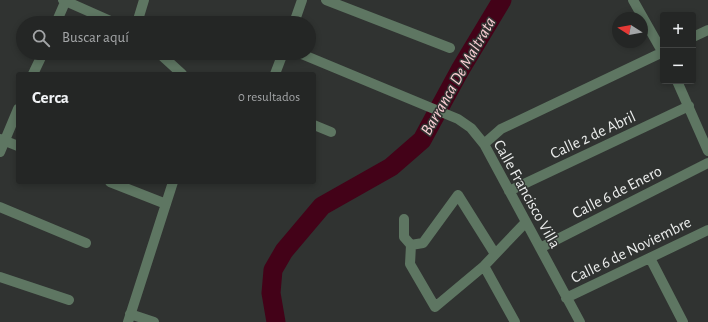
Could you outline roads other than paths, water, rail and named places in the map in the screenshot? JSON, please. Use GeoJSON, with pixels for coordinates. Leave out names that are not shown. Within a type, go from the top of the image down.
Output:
{"type":"FeatureCollection","features":[{"type":"Feature","properties":{"kind":"street"},"geometry":{"type":"LineString","coordinates":[[59,16],[65,0],[100,16]]}},
{"type":"Feature","properties":{"kind":"street"},"geometry":{"type":"LineString","coordinates":[[139,16],[144,0]]}},
{"type":"Feature","properties":{"kind":"street"},"geometry":{"type":"LineString","coordinates":[[326,0],[450,48]]}},
{"type":"Feature","properties":{"kind":"street"},"geometry":{"type":"LineString","coordinates":[[633,0],[660,48]]}},
{"type":"Feature","properties":{"kind":"street"},"geometry":{"type":"LineString","coordinates":[[295,16],[298,1]]}},
{"type":"Feature","properties":{"kind":"street"},"geometry":{"type":"LineString","coordinates":[[696,36],[708,30]]}},
{"type":"Feature","properties":{"kind":"street"},"geometry":{"type":"LineString","coordinates":[[484,144],[501,129],[660,54]]}},
{"type":"Feature","properties":{"kind":"street"},"geometry":{"type":"LineString","coordinates":[[34,72],[40,60]]}},
{"type":"Feature","properties":{"kind":"street"},"geometry":{"type":"LineString","coordinates":[[167,60],[180,72]]}},
{"type":"Feature","properties":{"kind":"street"},"geometry":{"type":"LineString","coordinates":[[276,72],[280,60]]}},
{"type":"Feature","properties":{"kind":"street","name":"Calle Francisco Villa"},"geometry":{"type":"LineString","coordinates":[[316,60],[425,104],[458,119],[471,128],[484,144],[580,322]]}},
{"type":"Feature","properties":{"kind":"street"},"geometry":{"type":"LineString","coordinates":[[678,84],[708,151]]}},
{"type":"Feature","properties":{"kind":"street","name":"Calle 2 de Abril"},"geometry":{"type":"LineString","coordinates":[[509,191],[689,106]]}},
{"type":"Feature","properties":{"kind":"street"},"geometry":{"type":"LineString","coordinates":[[0,152],[2,140],[16,113]]}},
{"type":"Feature","properties":{"kind":"street"},"geometry":{"type":"LineString","coordinates":[[316,126],[332,132]]}},
{"type":"Feature","properties":{"kind":"street"},"geometry":{"type":"LineString","coordinates":[[2,140],[16,145]]}},
{"type":"Feature","properties":{"kind":"street","name":"Calle 6 de Enero"},"geometry":{"type":"LineString","coordinates":[[540,248],[708,162]]}},
{"type":"Feature","properties":{"kind":"street"},"geometry":{"type":"LineString","coordinates":[[115,184],[166,204]]}},
{"type":"Feature","properties":{"kind":"street"},"geometry":{"type":"LineString","coordinates":[[154,322],[129,318],[172,184]]}},
{"type":"Feature","properties":{"kind":"street"},"geometry":{"type":"LineString","coordinates":[[411,245],[423,243],[458,196],[495,254]]}},
{"type":"Feature","properties":{"kind":"street"},"geometry":{"type":"LineString","coordinates":[[0,208],[86,243]]}},
{"type":"Feature","properties":{"kind":"street"},"geometry":{"type":"LineString","coordinates":[[404,219],[404,237],[411,245],[410,264],[435,307],[484,266],[526,222]]}},
{"type":"Feature","properties":{"kind":"street","name":"Calle 6 de Noviembre"},"geometry":{"type":"LineString","coordinates":[[566,298],[708,230]]}},
{"type":"Feature","properties":{"kind":"street"},"geometry":{"type":"LineString","coordinates":[[650,258],[683,322]]}},
{"type":"Feature","properties":{"kind":"street"},"geometry":{"type":"LineString","coordinates":[[484,266],[515,322]]}},
{"type":"Feature","properties":{"kind":"street"},"geometry":{"type":"LineString","coordinates":[[0,276],[69,300]]}},
{"type":"Feature","properties":{"kind":"waterway","name":"Barranca De Maltrata"},"geometry":{"type":"LineString","coordinates":[[276,322],[271,293],[273,270],[284,251],[322,206],[391,167],[422,140],[460,70],[502,0]]}}]}
